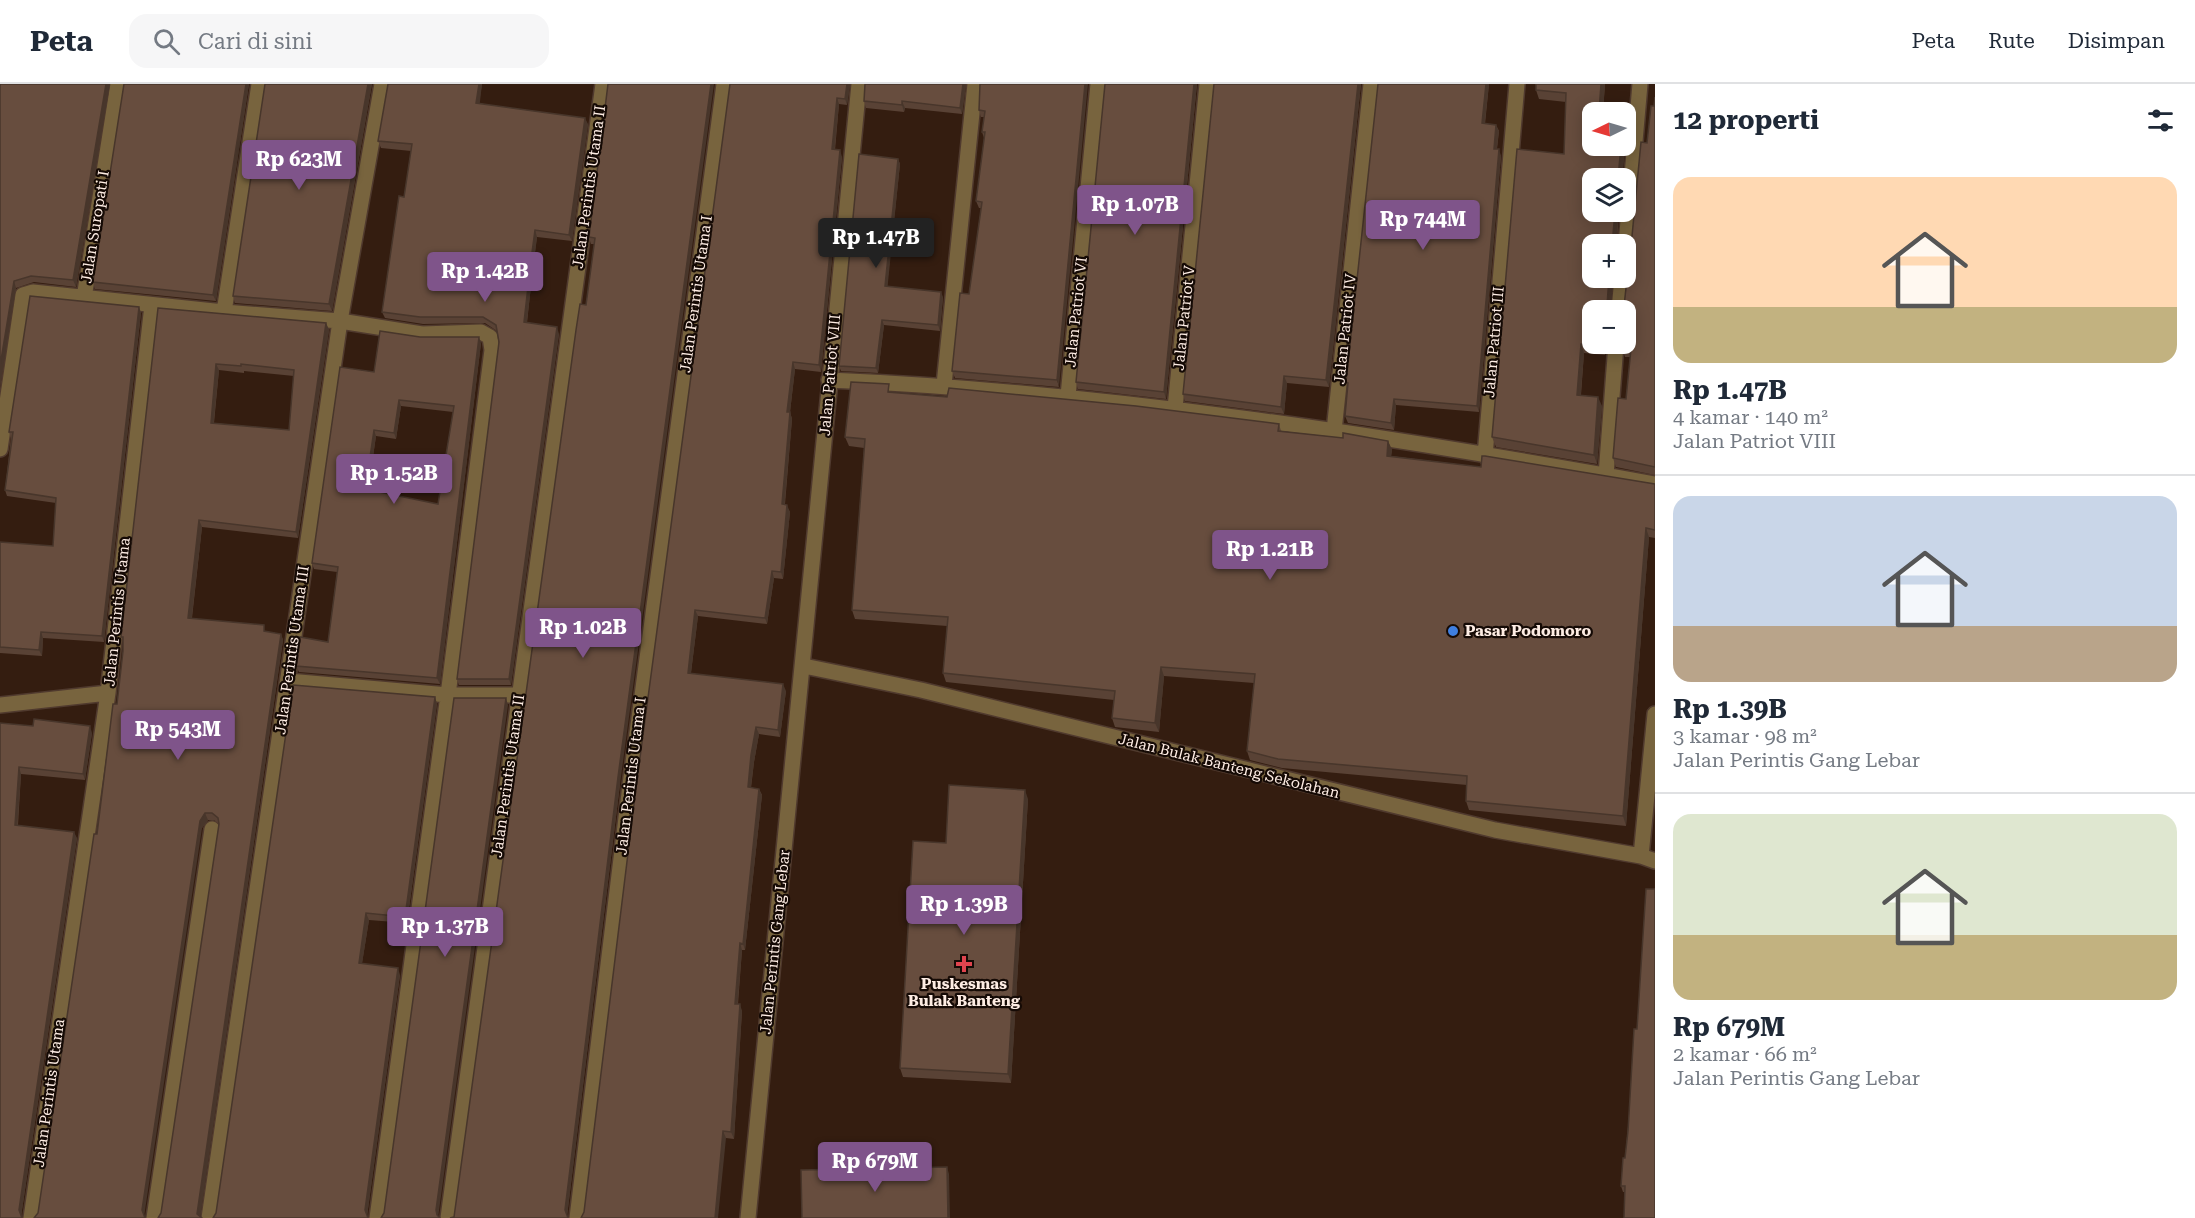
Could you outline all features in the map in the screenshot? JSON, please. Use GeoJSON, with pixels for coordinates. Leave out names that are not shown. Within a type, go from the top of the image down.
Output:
{"type":"FeatureCollection","features":[{"type":"Feature","properties":{"kind":"street","name":"Jalan Suropati I"},"geometry":{"type":"LineString","coordinates":[[0,449],[23,295],[33,292],[84,298],[118,84]]}},
{"type":"Feature","properties":{"kind":"street"},"geometry":{"type":"LineString","coordinates":[[224,312],[259,84]]}},
{"type":"Feature","properties":{"kind":"street","name":"Jalan Perintis Utama III"},"geometry":{"type":"LineString","coordinates":[[209,1218],[340,321],[382,84]]}},
{"type":"Feature","properties":{"kind":"street","name":"Jalan Perintis Utama II"},"geometry":{"type":"LineString","coordinates":[[448,1218],[603,84]]}},
{"type":"Feature","properties":{"kind":"street","name":"Jalan Perintis Utama I"},"geometry":{"type":"LineString","coordinates":[[577,1218],[630,784],[724,84]]}},
{"type":"Feature","properties":{"kind":"street","name":"Jalan Patriot VIII"},"geometry":{"type":"LineString","coordinates":[[804,666],[829,380],[859,84]]}},
{"type":"Feature","properties":{"kind":"street"},"geometry":{"type":"LineString","coordinates":[[944,385],[975,84]]}},
{"type":"Feature","properties":{"kind":"street","name":"Jalan Patriot VI"},"geometry":{"type":"LineString","coordinates":[[1068,396],[1098,84]]}},
{"type":"Feature","properties":{"kind":"street","name":"Jalan Patriot V"},"geometry":{"type":"LineString","coordinates":[[1175,408],[1207,84]]}},
{"type":"Feature","properties":{"kind":"street","name":"Jalan Patriot IV"},"geometry":{"type":"LineString","coordinates":[[1335,431],[1371,84]]}},
{"type":"Feature","properties":{"kind":"street","name":"Jalan Patriot III"},"geometry":{"type":"LineString","coordinates":[[1485,456],[1517,84]]}},
{"type":"Feature","properties":{"kind":"street"},"geometry":{"type":"LineString","coordinates":[[1627,234],[1640,84]]}},
{"type":"Feature","properties":{"kind":"street"},"geometry":{"type":"LineString","coordinates":[[84,298],[340,321],[422,334],[481,332],[490,337],[492,350],[448,694],[377,1218]]}},
{"type":"Feature","properties":{"kind":"street","name":"Jalan Perintis Utama"},"geometry":{"type":"LineString","coordinates":[[31,1218],[108,693],[152,304]]}},
{"type":"Feature","properties":{"kind":"street"},"geometry":{"type":"LineString","coordinates":[[1606,475],[1615,354]]}},
{"type":"Feature","properties":{"kind":"street"},"geometry":{"type":"LineString","coordinates":[[829,380],[944,385],[1175,408],[1335,431],[1655,484]]}},
{"type":"Feature","properties":{"kind":"street","name":"Jalan Bulak Banteng Sekolahan"},"geometry":{"type":"LineString","coordinates":[[804,666],[932,693],[1495,830],[1648,859]]}},
{"type":"Feature","properties":{"kind":"street","name":"Jalan Perintis Gang Lebar"},"geometry":{"type":"LineString","coordinates":[[748,1218],[804,666]]}},
{"type":"Feature","properties":{"kind":"street"},"geometry":{"type":"LineString","coordinates":[[288,681],[448,694],[519,695]]}},
{"type":"Feature","properties":{"kind":"street"},"geometry":{"type":"LineString","coordinates":[[0,705],[108,693]]}},
{"type":"Feature","properties":{"kind":"street"},"geometry":{"type":"LineString","coordinates":[[1648,859],[1655,714]]}},
{"type":"Feature","properties":{"kind":"street"},"geometry":{"type":"LineString","coordinates":[[154,1218],[212,829]]}},
{"type":"Feature","properties":{"kind":"building"},"geometry":{"type":"Polygon","coordinates":[[[0,84],[106,84],[73,280],[31,276],[14,281],[0,366],[0,84]]]}},
{"type":"Feature","properties":{"kind":"building"},"geometry":{"type":"Polygon","coordinates":[[[124,84],[246,84],[213,295],[93,282],[124,84]]]}},
{"type":"Feature","properties":{"kind":"building"},"geometry":{"type":"Polygon","coordinates":[[[265,84],[368,84],[329,304],[233,296],[265,84]]]}},
{"type":"Feature","properties":{"kind":"building"},"geometry":{"type":"Polygon","coordinates":[[[388,84],[479,84],[476,103],[585,118],[569,235],[535,230],[524,322],[557,327],[509,679],[457,679],[499,342],[496,325],[483,317],[420,317],[382,312],[399,196],[404,197],[412,144],[378,141],[388,84]]]}},
{"type":"Feature","properties":{"kind":"building"},"geometry":{"type":"Polygon","coordinates":[[[608,84],[711,84],[618,777],[565,1210],[568,1218],[450,1218],[454,1217],[576,330],[580,304],[586,305],[595,238],[589,237],[608,84]]]}},
{"type":"Feature","properties":{"kind":"building"},"geometry":{"type":"Polygon","coordinates":[[[730,84],[847,84],[845,99],[837,98],[832,149],[840,150],[819,365],[793,362],[787,412],[790,412],[782,504],[787,505],[781,572],[772,571],[765,618],[695,610],[688,673],[783,684],[778,730],[756,727],[751,755],[748,787],[759,789],[735,1004],[740,1004],[731,1132],[723,1131],[715,1218],[581,1218],[584,1212],[637,780],[730,84]]]}},
{"type":"Feature","properties":{"kind":"building"},"geometry":{"type":"Polygon","coordinates":[[[865,84],[963,84],[960,108],[902,101],[902,105],[864,101],[865,84]]]}},
{"type":"Feature","properties":{"kind":"building"},"geometry":{"type":"Polygon","coordinates":[[[980,84],[1085,84],[1057,380],[952,371],[960,293],[969,294],[982,202],[976,201],[985,132],[982,132],[985,111],[979,110],[980,84]]]}},
{"type":"Feature","properties":{"kind":"building"},"geometry":{"type":"Polygon","coordinates":[[[1105,84],[1194,84],[1164,392],[1076,382],[1105,84]]]}},
{"type":"Feature","properties":{"kind":"building"},"geometry":{"type":"Polygon","coordinates":[[[1214,84],[1358,84],[1326,380],[1284,376],[1281,407],[1183,394],[1214,84]]]}},
{"type":"Feature","properties":{"kind":"building"},"geometry":{"type":"Polygon","coordinates":[[[1378,84],[1486,84],[1482,123],[1496,125],[1494,149],[1499,149],[1477,406],[1394,399],[1391,423],[1345,416],[1348,383],[1346,382],[1378,84]]]}},
{"type":"Feature","properties":{"kind":"building"},"geometry":{"type":"Polygon","coordinates":[[[1536,84],[1601,84],[1600,102],[1582,102],[1582,156],[1620,156],[1619,168],[1582,168],[1582,222],[1614,222],[1613,234],[1582,234],[1582,288],[1608,288],[1607,300],[1582,300],[1582,344],[1577,395],[1598,397],[1594,455],[1492,437],[1517,149],[1564,154],[1566,93],[1536,90],[1536,84]]]}},
{"type":"Feature","properties":{"kind":"building"},"geometry":{"type":"Polygon","coordinates":[[[1655,97],[1655,467],[1613,458],[1618,398],[1626,399],[1630,354],[1636,354],[1636,300],[1625,300],[1626,288],[1636,288],[1636,234],[1632,234],[1633,222],[1636,222],[1641,142],[1647,143],[1651,106],[1654,106],[1655,97]]]}},
{"type":"Feature","properties":{"kind":"building"},"geometry":{"type":"Polygon","coordinates":[[[859,154],[898,159],[885,286],[941,292],[938,325],[882,320],[876,368],[839,366],[859,154]]]}},
{"type":"Feature","properties":{"kind":"building"},"geometry":{"type":"Polygon","coordinates":[[[30,296],[139,307],[102,636],[41,632],[39,650],[0,647],[0,542],[53,546],[56,498],[5,490],[13,432],[9,432],[30,296]]]}},
{"type":"Feature","properties":{"kind":"building"},"geometry":{"type":"Polygon","coordinates":[[[158,308],[326,323],[296,532],[199,520],[188,618],[264,625],[264,631],[281,634],[197,1214],[202,1218],[158,1218],[161,1213],[219,824],[218,818],[212,813],[205,813],[200,821],[142,1210],[145,1218],[34,1218],[38,1213],[94,834],[97,834],[113,704],[117,704],[123,651],[123,637],[121,637],[158,308]],[[216,364],[211,423],[289,430],[294,370],[241,364],[241,366],[216,364]]]}},
{"type":"Feature","properties":{"kind":"building"},"geometry":{"type":"Polygon","coordinates":[[[380,331],[420,337],[479,337],[437,678],[296,666],[300,637],[328,642],[338,567],[312,563],[340,367],[374,372],[380,331]],[[399,400],[394,433],[374,430],[366,484],[379,486],[379,492],[438,504],[454,406],[399,400]]]}},
{"type":"Feature","properties":{"kind":"building"},"geometry":{"type":"Polygon","coordinates":[[[851,382],[889,384],[888,392],[947,397],[949,388],[1136,406],[1279,424],[1278,431],[1343,438],[1343,433],[1388,441],[1387,456],[1481,467],[1482,456],[1485,456],[1655,484],[1655,530],[1646,528],[1623,816],[1466,801],[1467,776],[1278,759],[1247,751],[1255,674],[1161,667],[1155,723],[1112,718],[1115,691],[943,673],[948,617],[852,610],[865,439],[845,437],[851,382]]]}},
{"type":"Feature","properties":{"kind":"building"},"geometry":{"type":"Polygon","coordinates":[[[293,685],[435,697],[405,917],[366,913],[359,963],[398,968],[365,1210],[368,1218],[213,1218],[216,1213],[293,685]]]}},
{"type":"Feature","properties":{"kind":"building"},"geometry":{"type":"Polygon","coordinates":[[[454,698],[506,698],[436,1210],[440,1218],[381,1218],[384,1213],[454,698]]]}},
{"type":"Feature","properties":{"kind":"building"},"geometry":{"type":"Polygon","coordinates":[[[34,719],[90,726],[83,774],[19,767],[15,825],[74,832],[19,1210],[22,1218],[0,1218],[0,723],[33,726],[34,719]]]}},
{"type":"Feature","properties":{"kind":"building","name":"Puskesmas Bulak Banteng"},"geometry":{"type":"Polygon","coordinates":[[[949,785],[1025,790],[1008,1074],[900,1068],[913,841],[946,843],[949,785]]]}},
{"type":"Feature","properties":{"kind":"building"},"geometry":{"type":"Polygon","coordinates":[[[1646,889],[1655,889],[1655,1218],[1624,1218],[1625,1186],[1621,1186],[1628,1131],[1634,1029],[1637,1029],[1646,889]]]}},
{"type":"Feature","properties":{"kind":"building"},"geometry":{"type":"Polygon","coordinates":[[[947,1167],[948,1218],[802,1218],[801,1170],[947,1167]]]}},
{"type":"Feature","properties":{"kind":"place","name":"Pasar Podomoro"},"geometry":{"type":"Point","coordinates":[1453,631]}},
{"type":"Feature","properties":{"kind":"place","name":"Puskesmas Bulak Banteng"},"geometry":{"type":"Point","coordinates":[964,964]}}]}
